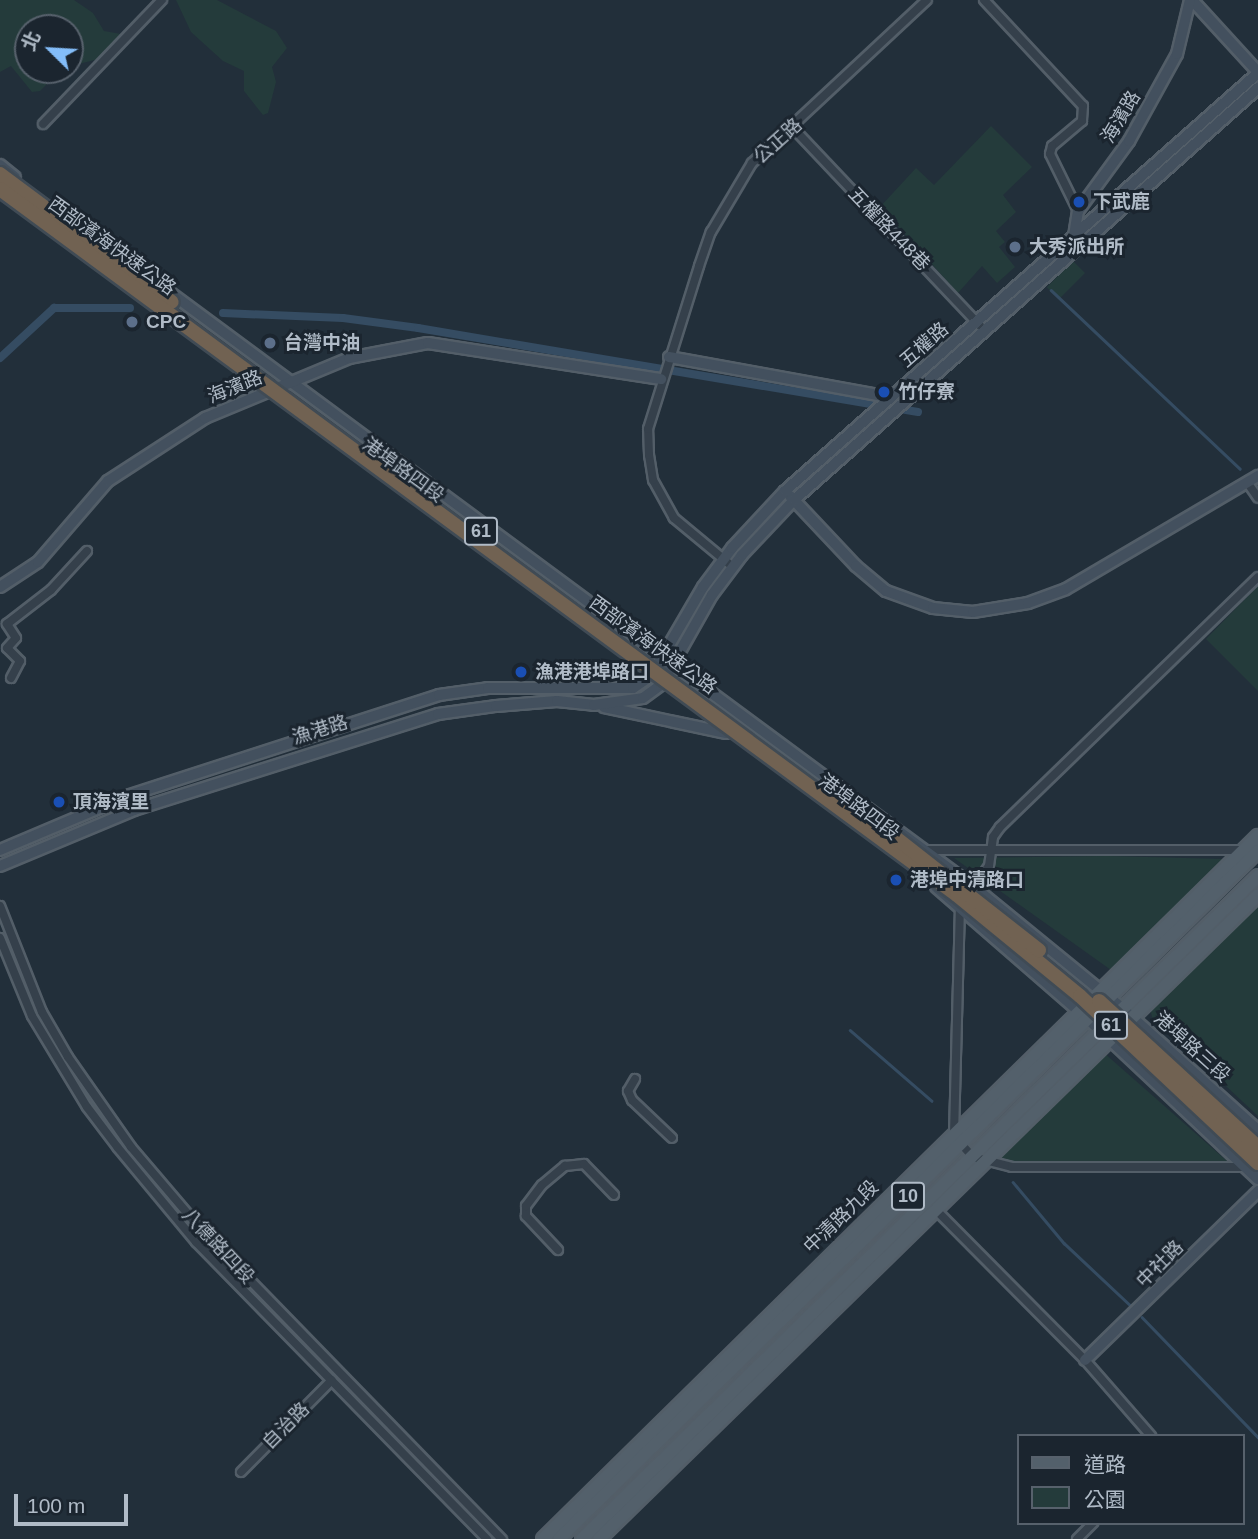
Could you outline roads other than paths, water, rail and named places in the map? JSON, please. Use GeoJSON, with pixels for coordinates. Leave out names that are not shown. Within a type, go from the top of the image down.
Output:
{"type":"FeatureCollection","features":[{"type":"Feature","properties":{"kind":"highway","name":"西部濱海快速公路"},"geometry":{"type":"LineString","coordinates":[[0,174],[963,887],[1089,992],[1258,1147]]}},
{"type":"Feature","properties":{"kind":"highway","name":"西部濱海快速公路"},"geometry":{"type":"LineString","coordinates":[[0,189],[957,895],[1080,996],[1252,1165]]}},
{"type":"Feature","properties":{"kind":"main road","name":"中清路九段"},"geometry":{"type":"LineString","coordinates":[[543,1539],[1254,852],[1258,836]]}},
{"type":"Feature","properties":{"kind":"main road"},"geometry":{"type":"LineString","coordinates":[[1128,1013],[1258,876]]}},
{"type":"Feature","properties":{"kind":"main road"},"geometry":{"type":"LineString","coordinates":[[599,1539],[987,1161],[1105,1035],[1258,895]]}},
{"type":"Feature","properties":{"kind":"main road","name":"10"},"geometry":{"type":"LineString","coordinates":[[582,1539],[973,1157],[1105,1035]]}},
{"type":"Feature","properties":{"kind":"main road","name":"中清路九段"},"geometry":{"type":"LineString","coordinates":[[559,1539],[957,1141]]}},
{"type":"Feature","properties":{"kind":"street"},"geometry":{"type":"LineString","coordinates":[[43,124],[162,0]]}},
{"type":"Feature","properties":{"kind":"street","name":"公正路"},"geometry":{"type":"LineString","coordinates":[[661,379],[711,232],[752,163],[793,128],[927,0]]}},
{"type":"Feature","properties":{"kind":"street"},"geometry":{"type":"LineString","coordinates":[[984,0],[1083,106],[1082,121],[1050,154],[1078,211]]}},
{"type":"Feature","properties":{"kind":"street"},"geometry":{"type":"LineString","coordinates":[[1191,0],[1258,73]]}},
{"type":"Feature","properties":{"kind":"street","name":"海濱路"},"geometry":{"type":"LineString","coordinates":[[1078,239],[1078,211],[1144,115],[1177,54],[1191,0]]}},
{"type":"Feature","properties":{"kind":"street","name":"五權路"},"geometry":{"type":"LineString","coordinates":[[661,685],[733,568],[794,500],[1258,73]]}},
{"type":"Feature","properties":{"kind":"street","name":"五權路"},"geometry":{"type":"LineString","coordinates":[[1078,239],[1258,88]]}},
{"type":"Feature","properties":{"kind":"street","name":"五權路448巷"},"geometry":{"type":"LineString","coordinates":[[793,128],[981,326]]}},
{"type":"Feature","properties":{"kind":"street","name":"港埠路四段"},"geometry":{"type":"LineString","coordinates":[[0,165],[290,385],[925,850],[1106,995]]}},
{"type":"Feature","properties":{"kind":"street","name":"港埠路四段"},"geometry":{"type":"LineString","coordinates":[[0,195],[726,733],[829,805],[959,906],[1105,1035]]}},
{"type":"Feature","properties":{"kind":"street","name":"五權路"},"geometry":{"type":"LineString","coordinates":[[651,676],[723,560],[785,491],[890,397],[981,326]]}},
{"type":"Feature","properties":{"kind":"street","name":"海濱路"},"geometry":{"type":"LineString","coordinates":[[0,587],[38,562],[108,481],[205,418],[290,385],[349,358],[428,342],[661,379]]}},
{"type":"Feature","properties":{"kind":"street"},"geometry":{"type":"LineString","coordinates":[[668,357],[890,397]]}},
{"type":"Feature","properties":{"kind":"street"},"geometry":{"type":"LineString","coordinates":[[661,379],[648,429],[653,480],[674,517],[733,568]]}},
{"type":"Feature","properties":{"kind":"street"},"geometry":{"type":"LineString","coordinates":[[785,491],[856,566],[886,590],[933,608],[973,612],[1028,603],[1066,590],[1258,476]]}},
{"type":"Feature","properties":{"kind":"street"},"geometry":{"type":"LineString","coordinates":[[1247,482],[1258,498]]}},
{"type":"Feature","properties":{"kind":"street"},"geometry":{"type":"LineString","coordinates":[[11,678],[20,661],[7,648],[16,638],[7,624],[51,590],[86,551]]}},
{"type":"Feature","properties":{"kind":"street"},"geometry":{"type":"LineString","coordinates":[[1252,1165],[1012,1167],[973,1157],[957,1141],[959,906],[974,887],[993,852],[993,837],[1000,827],[1258,577]]}},
{"type":"Feature","properties":{"kind":"street","name":"漁港路"},"geometry":{"type":"LineString","coordinates":[[0,850],[130,795],[439,695],[577,685],[615,690],[633,688],[651,676]]}},
{"type":"Feature","properties":{"kind":"street","name":"漁港路"},"geometry":{"type":"LineString","coordinates":[[0,866],[134,810],[438,714],[557,701],[594,705],[643,698],[661,685]]}},
{"type":"Feature","properties":{"kind":"street"},"geometry":{"type":"LineString","coordinates":[[594,705],[726,733]]}},
{"type":"Feature","properties":{"kind":"street"},"geometry":{"type":"LineString","coordinates":[[925,850],[1254,852]]}},
{"type":"Feature","properties":{"kind":"street","name":"八德路四段"},"geometry":{"type":"LineString","coordinates":[[0,906],[43,1012],[79,1073],[131,1147],[205,1234],[502,1539]]}},
{"type":"Feature","properties":{"kind":"street","name":"八德路四段"},"geometry":{"type":"LineString","coordinates":[[0,938],[32,1016],[70,1080],[118,1149],[196,1242],[487,1539]]}},
{"type":"Feature","properties":{"kind":"street","name":"港埠路三段"},"geometry":{"type":"LineString","coordinates":[[1106,995],[1258,1130]]}},
{"type":"Feature","properties":{"kind":"street"},"geometry":{"type":"LineString","coordinates":[[1105,1035],[1252,1165],[1258,1180]]}},
{"type":"Feature","properties":{"kind":"street"},"geometry":{"type":"LineString","coordinates":[[70,1080],[79,1073]]}},
{"type":"Feature","properties":{"kind":"street"},"geometry":{"type":"LineString","coordinates":[[635,1079],[628,1091],[632,1100],[672,1138]]}},
{"type":"Feature","properties":{"kind":"street"},"geometry":{"type":"LineString","coordinates":[[558,1250],[526,1216],[526,1206],[542,1185],[565,1166],[584,1164],[614,1195]]}},
{"type":"Feature","properties":{"kind":"street","name":"中社路"},"geometry":{"type":"LineString","coordinates":[[1085,1360],[1258,1191]]}},
{"type":"Feature","properties":{"kind":"street"},"geometry":{"type":"LineString","coordinates":[[935,1209],[1085,1360],[1150,1434]]}},
{"type":"Feature","properties":{"kind":"street"},"geometry":{"type":"LineString","coordinates":[[196,1242],[205,1234]]}},
{"type":"Feature","properties":{"kind":"street","name":"自治路"},"geometry":{"type":"LineString","coordinates":[[241,1472],[332,1380]]}},
{"type":"Feature","properties":{"kind":"street"},"geometry":{"type":"LineString","coordinates":[[406,1456],[414,1448]]}},
{"type":"Feature","properties":{"kind":"street"},"geometry":{"type":"LineString","coordinates":[[1077,1539],[1091,1525]]}},
{"type":"Feature","properties":{"kind":"waterway"},"geometry":{"type":"LineString","coordinates":[[1051,290],[1240,469]]}},
{"type":"Feature","properties":{"kind":"waterway"},"geometry":{"type":"LineString","coordinates":[[0,358],[54,308],[130,308]]}},
{"type":"Feature","properties":{"kind":"waterway"},"geometry":{"type":"LineString","coordinates":[[223,313],[343,318],[418,328],[918,412]]}},
{"type":"Feature","properties":{"kind":"waterway"},"geometry":{"type":"LineString","coordinates":[[850,1030],[932,1101]]}},
{"type":"Feature","properties":{"kind":"waterway"},"geometry":{"type":"LineString","coordinates":[[1013,1182],[1064,1243],[1131,1306]]}},
{"type":"Feature","properties":{"kind":"waterway"},"geometry":{"type":"LineString","coordinates":[[1142,1317],[1258,1437]]}},
{"type":"Feature","properties":{"kind":"place","name":"下武鹿"},"geometry":{"type":"Point","coordinates":[1079,202]}},
{"type":"Feature","properties":{"kind":"place","name":"大秀派出所"},"geometry":{"type":"Point","coordinates":[1015,247]}},
{"type":"Feature","properties":{"kind":"place","name":"CPC"},"geometry":{"type":"Point","coordinates":[132,322]}},
{"type":"Feature","properties":{"kind":"place","name":"台灣中油"},"geometry":{"type":"Point","coordinates":[270,343]}},
{"type":"Feature","properties":{"kind":"place","name":"竹仔寮"},"geometry":{"type":"Point","coordinates":[884,392]}},
{"type":"Feature","properties":{"kind":"place","name":"漁港港埠路口"},"geometry":{"type":"Point","coordinates":[521,672]}},
{"type":"Feature","properties":{"kind":"place","name":"頂海濱里"},"geometry":{"type":"Point","coordinates":[59,802]}},
{"type":"Feature","properties":{"kind":"place","name":"港埠中清路口"},"geometry":{"type":"Point","coordinates":[896,880]}}]}
